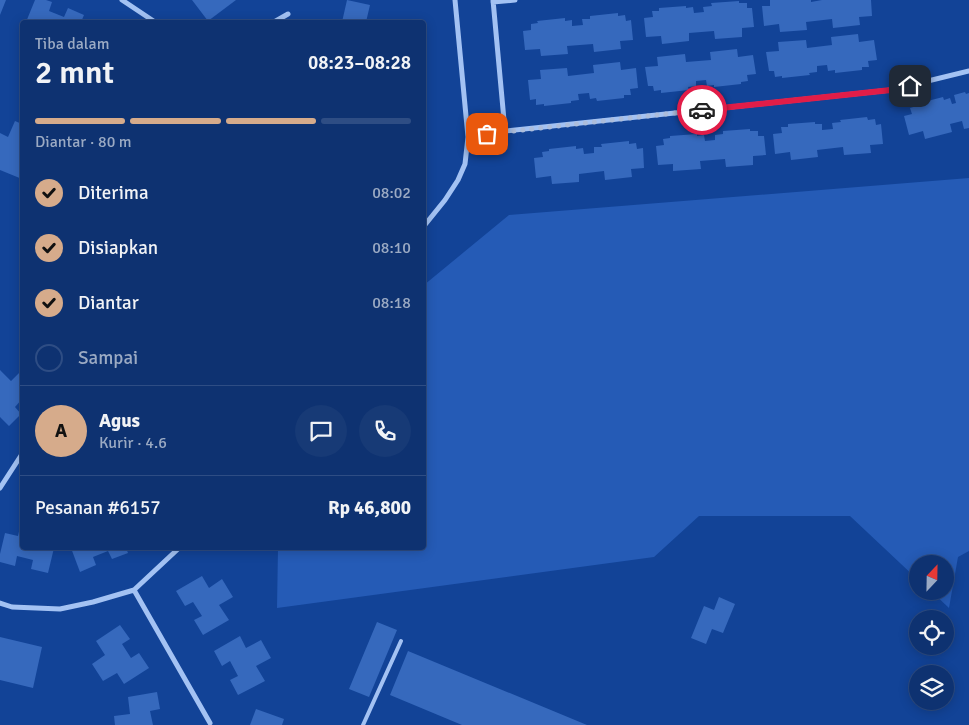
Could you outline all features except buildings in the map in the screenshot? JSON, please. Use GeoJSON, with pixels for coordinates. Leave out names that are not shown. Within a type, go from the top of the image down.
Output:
{"type":"FeatureCollection","features":[{"type":"Feature","properties":{"kind":"street"},"geometry":{"type":"LineString","coordinates":[[122,0],[152,20]]}},
{"type":"Feature","properties":{"kind":"street"},"geometry":{"type":"LineString","coordinates":[[426,224],[458,180],[464,164],[468,137],[455,0]]}},
{"type":"Feature","properties":{"kind":"street"},"geometry":{"type":"LineString","coordinates":[[505,131],[493,1],[515,0]]}},
{"type":"Feature","properties":{"kind":"street"},"geometry":{"type":"LineString","coordinates":[[278,20],[288,14]]}},
{"type":"Feature","properties":{"kind":"street"},"geometry":{"type":"LineString","coordinates":[[468,137],[505,131],[891,90],[969,71]]}},
{"type":"Feature","properties":{"kind":"street"},"geometry":{"type":"LineString","coordinates":[[0,488],[20,457]]}},
{"type":"Feature","properties":{"kind":"street"},"geometry":{"type":"LineString","coordinates":[[0,603],[12,607],[60,610],[134,590],[177,550]]}},
{"type":"Feature","properties":{"kind":"street"},"geometry":{"type":"LineString","coordinates":[[134,590],[210,722]]}},
{"type":"Feature","properties":{"kind":"lane"},"geometry":{"type":"LineString","coordinates":[[363,725],[401,641]]}},
{"type":"Feature","properties":{"kind":"shaded area"},"geometry":{"type":"Polygon","coordinates":[[[969,178],[969,551],[958,557],[954,580],[954,555],[909,555],[909,571],[850,516],[699,516],[654,557],[277,608],[278,550],[426,550],[426,283],[509,215],[969,178]]]}},
{"type":"Feature","properties":{"kind":"shaded area"},"geometry":{"type":"Polygon","coordinates":[[[941,600],[950,600],[949,608],[941,600]]]}},
{"type":"Feature","properties":{"kind":"way so far"},"geometry":{"type":"LineString","coordinates":[[487,134],[702,110]]}},
{"type":"Feature","properties":{"kind":"route"},"geometry":{"type":"LineString","coordinates":[[702,110],[891,90],[910,86]]}}]}
